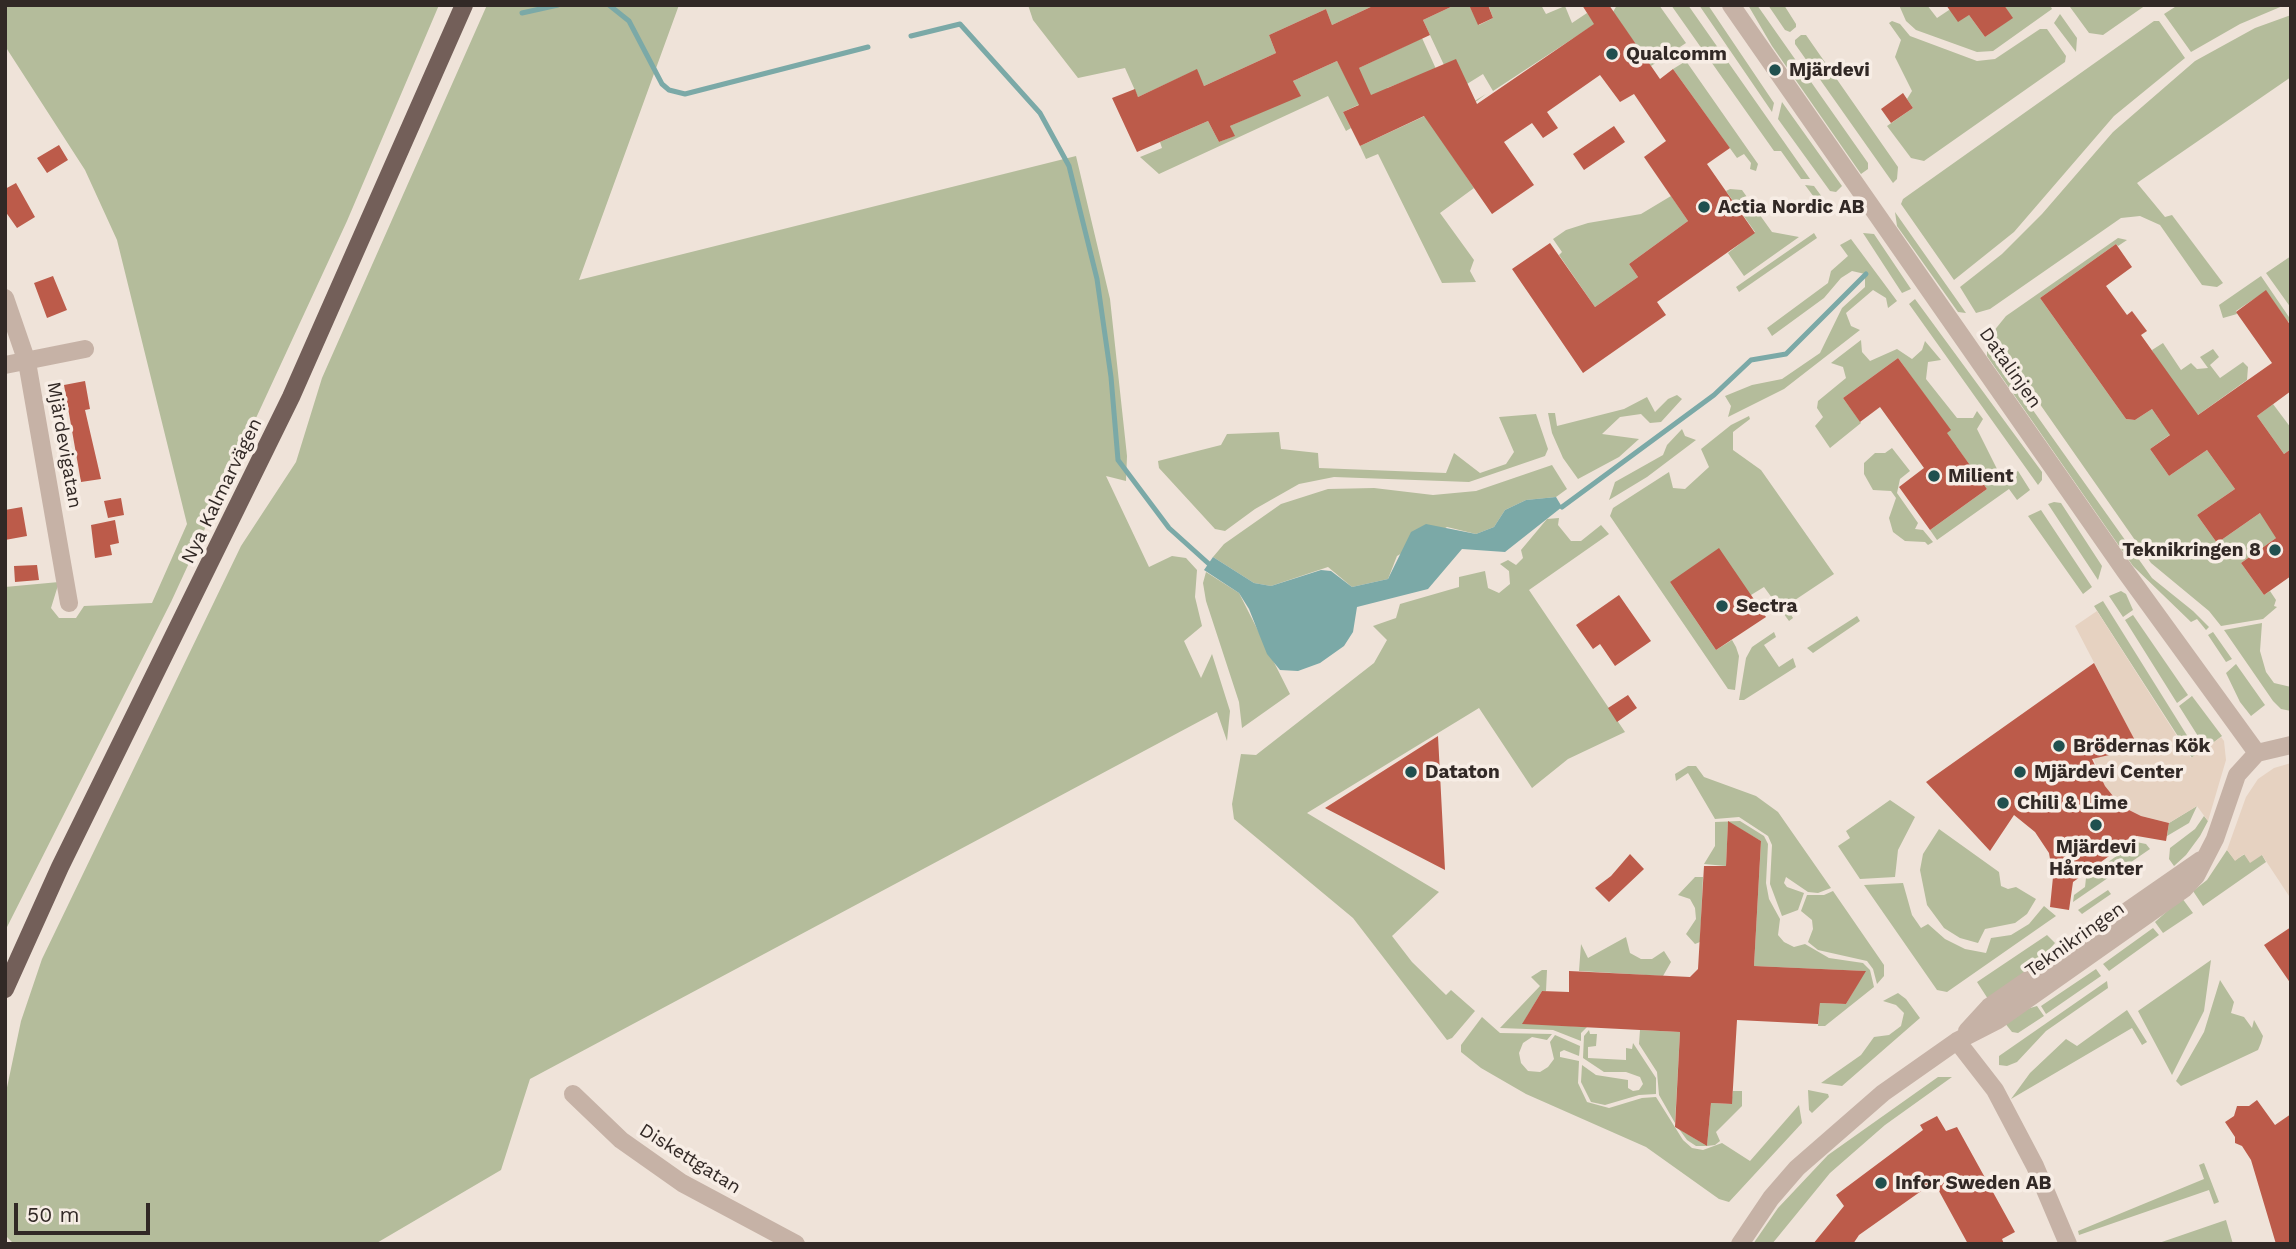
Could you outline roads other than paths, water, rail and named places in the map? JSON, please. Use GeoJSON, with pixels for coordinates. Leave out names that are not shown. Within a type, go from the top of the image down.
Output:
{"type":"FeatureCollection","features":[{"type":"Feature","properties":{"kind":"main road","name":"Nya Kalmarvägen"},"geometry":{"type":"LineString","coordinates":[[5,989],[49,889],[290,397],[464,5]]}},
{"type":"Feature","properties":{"kind":"street","name":"Datalinjen"},"geometry":{"type":"LineString","coordinates":[[1731,5],[2125,571],[2257,753]]}},
{"type":"Feature","properties":{"kind":"street","name":"Mjärdevigatan"},"geometry":{"type":"LineString","coordinates":[[5,298],[27,362],[67,575],[69,603]]}},
{"type":"Feature","properties":{"kind":"street"},"geometry":{"type":"LineString","coordinates":[[5,365],[85,349]]}},
{"type":"Feature","properties":{"kind":"street"},"geometry":{"type":"LineString","coordinates":[[2257,753],[2291,745]]}},
{"type":"Feature","properties":{"kind":"street","name":"Teknikringen"},"geometry":{"type":"LineString","coordinates":[[1740,1244],[1771,1198],[1825,1141],[1883,1093],[1957,1041],[1998,1020],[2184,889],[2196,876],[2215,839],[2237,775],[2257,753]]}},
{"type":"Feature","properties":{"kind":"street"},"geometry":{"type":"LineString","coordinates":[[1957,1041],[1995,1090],[2035,1166],[2068,1244]]}},
{"type":"Feature","properties":{"kind":"street","name":"Diskettgatan"},"geometry":{"type":"LineString","coordinates":[[573,1094],[621,1140],[682,1183],[796,1244]]}},
{"type":"Feature","properties":{"kind":"water"},"geometry":{"type":"Polygon","coordinates":[[[1556,497],[1562,507],[1505,552],[1462,549],[1428,589],[1357,607],[1353,632],[1344,646],[1320,663],[1298,671],[1280,670],[1267,654],[1249,609],[1239,593],[1204,570],[1213,557],[1254,583],[1271,586],[1321,570],[1331,571],[1352,587],[1388,579],[1411,532],[1426,524],[1476,534],[1494,527],[1505,510],[1526,500],[1556,497]]]}},
{"type":"Feature","properties":{"kind":"waterway"},"geometry":{"type":"LineString","coordinates":[[522,13],[558,5]]}},
{"type":"Feature","properties":{"kind":"waterway"},"geometry":{"type":"LineString","coordinates":[[609,5],[629,21],[662,84],[669,90],[685,94],[868,47]]}},
{"type":"Feature","properties":{"kind":"waterway"},"geometry":{"type":"LineString","coordinates":[[911,36],[960,24],[1040,113],[1069,166],[1097,279],[1111,377],[1118,460],[1169,528],[1209,564]]}},
{"type":"Feature","properties":{"kind":"waterway"},"geometry":{"type":"LineString","coordinates":[[1562,507],[1714,395],[1751,360],[1786,354],[1866,274]]}},
{"type":"Feature","properties":{"kind":"place","name":"Qualcomm"},"geometry":{"type":"Point","coordinates":[1612,54]}},
{"type":"Feature","properties":{"kind":"place","name":"Mjärdevi"},"geometry":{"type":"Point","coordinates":[1775,70]}},
{"type":"Feature","properties":{"kind":"place","name":"Actia Nordic AB"},"geometry":{"type":"Point","coordinates":[1704,207]}},
{"type":"Feature","properties":{"kind":"place","name":"Milient"},"geometry":{"type":"Point","coordinates":[1934,476]}},
{"type":"Feature","properties":{"kind":"place","name":"Teknikringen 8"},"geometry":{"type":"Point","coordinates":[2275,550]}},
{"type":"Feature","properties":{"kind":"place","name":"Sectra"},"geometry":{"type":"Point","coordinates":[1722,606]}},
{"type":"Feature","properties":{"kind":"place","name":"Brödernas Kök"},"geometry":{"type":"Point","coordinates":[2059,746]}},
{"type":"Feature","properties":{"kind":"place","name":"Dataton"},"geometry":{"type":"Point","coordinates":[1411,772]}},
{"type":"Feature","properties":{"kind":"place","name":"Mjärdevi Center"},"geometry":{"type":"Point","coordinates":[2020,772]}},
{"type":"Feature","properties":{"kind":"place","name":"Chili & Lime"},"geometry":{"type":"Point","coordinates":[2003,803]}},
{"type":"Feature","properties":{"kind":"place","name":"Mjärdevi Hårcenter"},"geometry":{"type":"Point","coordinates":[2096,825]}},
{"type":"Feature","properties":{"kind":"place","name":"Infor Sweden AB"},"geometry":{"type":"Point","coordinates":[1881,1183]}}]}
